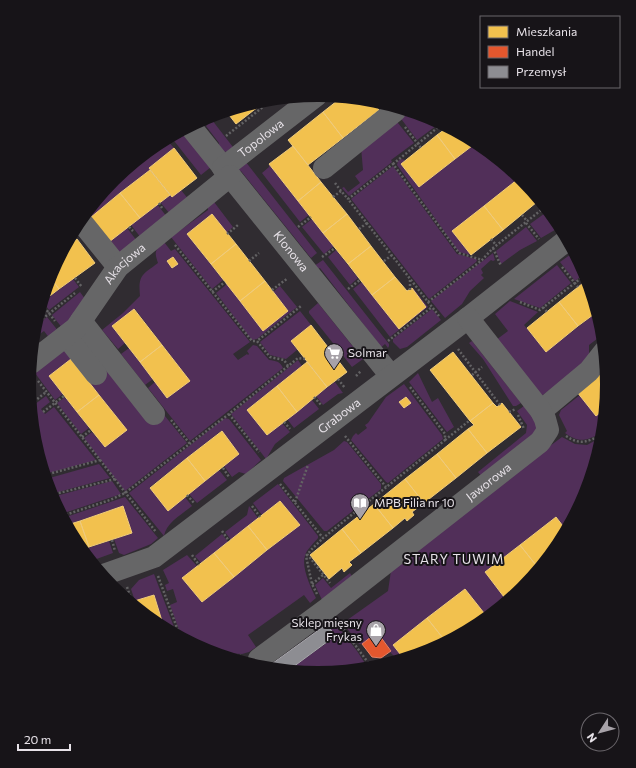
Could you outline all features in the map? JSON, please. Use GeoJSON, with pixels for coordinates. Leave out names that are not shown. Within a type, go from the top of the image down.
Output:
{"type":"FeatureCollection","features":[{"type":"Feature","properties":{"kind":"street","name":"Topolowa"},"geometry":{"type":"LineString","coordinates":[[227,172],[308,103]]}},
{"type":"Feature","properties":{"kind":"street"},"geometry":{"type":"LineString","coordinates":[[329,175],[393,113]]}},
{"type":"Feature","properties":{"kind":"street","name":"Klonowa"},"geometry":{"type":"LineString","coordinates":[[194,131],[400,381]]}},
{"type":"Feature","properties":{"kind":"street","name":"Akacjowa"},"geometry":{"type":"LineString","coordinates":[[37,364],[73,328],[118,267],[164,231],[227,172]]}},
{"type":"Feature","properties":{"kind":"street"},"geometry":{"type":"LineString","coordinates":[[85,226],[118,267]]}},
{"type":"Feature","properties":{"kind":"street","name":"Grabowa"},"geometry":{"type":"LineString","coordinates":[[109,573],[154,556],[400,381],[468,318],[562,244]]}},
{"type":"Feature","properties":{"kind":"street","name":"Jaworowa"},"geometry":{"type":"LineString","coordinates":[[259,659],[328,608],[540,442],[548,430],[541,411],[468,318]]}},
{"type":"Feature","properties":{"kind":"street"},"geometry":{"type":"LineString","coordinates":[[73,328],[96,374]]}},
{"type":"Feature","properties":{"kind":"street"},"geometry":{"type":"LineString","coordinates":[[73,328],[154,414]]}},
{"type":"Feature","properties":{"kind":"street"},"geometry":{"type":"LineString","coordinates":[[541,411],[589,372],[599,359]]}},
{"type":"Feature","properties":{"kind":"path"},"geometry":{"type":"LineString","coordinates":[[226,136],[263,107]]}},
{"type":"Feature","properties":{"kind":"path"},"geometry":{"type":"LineString","coordinates":[[406,128],[421,148]]}},
{"type":"Feature","properties":{"kind":"path"},"geometry":{"type":"LineString","coordinates":[[348,199],[437,128]]}},
{"type":"Feature","properties":{"kind":"path"},"geometry":{"type":"LineString","coordinates":[[393,164],[459,253],[482,260]]}},
{"type":"Feature","properties":{"kind":"path"},"geometry":{"type":"LineString","coordinates":[[329,175],[439,316]]}},
{"type":"Feature","properties":{"kind":"path"},"geometry":{"type":"LineString","coordinates":[[333,197],[341,191]]}},
{"type":"Feature","properties":{"kind":"path"},"geometry":{"type":"LineString","coordinates":[[428,302],[482,260],[493,248],[541,210]]}},
{"type":"Feature","properties":{"kind":"path"},"geometry":{"type":"LineString","coordinates":[[522,215],[534,234]]}},
{"type":"Feature","properties":{"kind":"path"},"geometry":{"type":"LineString","coordinates":[[298,227],[311,217]]}},
{"type":"Feature","properties":{"kind":"path"},"geometry":{"type":"LineString","coordinates":[[358,229],[367,223]]}},
{"type":"Feature","properties":{"kind":"path"},"geometry":{"type":"LineString","coordinates":[[227,234],[238,226]]}},
{"type":"Feature","properties":{"kind":"path"},"geometry":{"type":"LineString","coordinates":[[164,231],[252,340],[257,341],[270,357],[284,360],[288,366]]}},
{"type":"Feature","properties":{"kind":"path"},"geometry":{"type":"LineString","coordinates":[[491,239],[496,246]]}},
{"type":"Feature","properties":{"kind":"path"},"geometry":{"type":"LineString","coordinates":[[322,257],[334,248]]}},
{"type":"Feature","properties":{"kind":"path"},"geometry":{"type":"LineString","coordinates":[[493,248],[501,266]]}},
{"type":"Feature","properties":{"kind":"path"},"geometry":{"type":"LineString","coordinates":[[249,261],[260,253]]}},
{"type":"Feature","properties":{"kind":"path"},"geometry":{"type":"LineString","coordinates":[[384,261],[392,255]]}},
{"type":"Feature","properties":{"kind":"path"},"geometry":{"type":"LineString","coordinates":[[564,269],[578,287]]}},
{"type":"Feature","properties":{"kind":"path"},"geometry":{"type":"LineString","coordinates":[[75,278],[82,288]]}},
{"type":"Feature","properties":{"kind":"path"},"geometry":{"type":"LineString","coordinates":[[410,278],[410,290]]}},
{"type":"Feature","properties":{"kind":"path"},"geometry":{"type":"LineString","coordinates":[[522,303],[540,310],[580,279]]}},
{"type":"Feature","properties":{"kind":"path"},"geometry":{"type":"LineString","coordinates":[[348,289],[360,280]]}},
{"type":"Feature","properties":{"kind":"path"},"geometry":{"type":"LineString","coordinates":[[212,292],[225,282]]}},
{"type":"Feature","properties":{"kind":"path"},"geometry":{"type":"LineString","coordinates":[[272,290],[282,282]]}},
{"type":"Feature","properties":{"kind":"path"},"geometry":{"type":"LineString","coordinates":[[44,318],[88,283]]}},
{"type":"Feature","properties":{"kind":"path"},"geometry":{"type":"LineString","coordinates":[[257,341],[301,306]]}},
{"type":"Feature","properties":{"kind":"path"},"geometry":{"type":"LineString","coordinates":[[388,340],[432,307]]}},
{"type":"Feature","properties":{"kind":"path"},"geometry":{"type":"LineString","coordinates":[[543,307],[547,312]]}},
{"type":"Feature","properties":{"kind":"path"},"geometry":{"type":"LineString","coordinates":[[457,348],[500,405]]}},
{"type":"Feature","properties":{"kind":"path"},"geometry":{"type":"LineString","coordinates":[[68,514],[110,500],[125,493],[229,414],[298,358],[305,359]]}},
{"type":"Feature","properties":{"kind":"path"},"geometry":{"type":"LineString","coordinates":[[472,375],[483,366]]}},
{"type":"Feature","properties":{"kind":"path"},"geometry":{"type":"LineString","coordinates":[[36,376],[46,392],[158,534]]}},
{"type":"Feature","properties":{"kind":"path"},"geometry":{"type":"LineString","coordinates":[[400,381],[446,434],[445,440]]}},
{"type":"Feature","properties":{"kind":"path"},"geometry":{"type":"LineString","coordinates":[[37,399],[46,392]]}},
{"type":"Feature","properties":{"kind":"path"},"geometry":{"type":"LineString","coordinates":[[43,412],[64,396]]}},
{"type":"Feature","properties":{"kind":"path"},"geometry":{"type":"LineString","coordinates":[[314,398],[323,408]]}},
{"type":"Feature","properties":{"kind":"path"},"geometry":{"type":"LineString","coordinates":[[509,412],[514,409],[525,431],[522,434]]}},
{"type":"Feature","properties":{"kind":"path"},"geometry":{"type":"LineString","coordinates":[[229,414],[261,455]]}},
{"type":"Feature","properties":{"kind":"path"},"geometry":{"type":"LineString","coordinates":[[368,662],[316,593],[312,584],[306,556],[323,538],[469,421]]}},
{"type":"Feature","properties":{"kind":"path"},"geometry":{"type":"LineString","coordinates":[[284,422],[292,432]]}},
{"type":"Feature","properties":{"kind":"path"},"geometry":{"type":"LineString","coordinates":[[175,424],[190,444]]}},
{"type":"Feature","properties":{"kind":"path"},"geometry":{"type":"LineString","coordinates":[[82,437],[91,430]]}},
{"type":"Feature","properties":{"kind":"path"},"geometry":{"type":"LineString","coordinates":[[564,434],[571,439],[585,442],[595,438]]}},
{"type":"Feature","properties":{"kind":"path"},"geometry":{"type":"LineString","coordinates":[[345,436],[386,488]]}},
{"type":"Feature","properties":{"kind":"path"},"geometry":{"type":"LineString","coordinates":[[51,473],[100,460]]}},
{"type":"Feature","properties":{"kind":"path"},"geometry":{"type":"LineString","coordinates":[[295,502],[309,463]]}},
{"type":"Feature","properties":{"kind":"path"},"geometry":{"type":"LineString","coordinates":[[222,468],[231,479]]}},
{"type":"Feature","properties":{"kind":"path"},"geometry":{"type":"LineString","coordinates":[[58,493],[114,479]]}},
{"type":"Feature","properties":{"kind":"path"},"geometry":{"type":"LineString","coordinates":[[278,480],[323,538]]}},
{"type":"Feature","properties":{"kind":"path"},"geometry":{"type":"LineString","coordinates":[[187,495],[196,506]]}},
{"type":"Feature","properties":{"kind":"path"},"geometry":{"type":"LineString","coordinates":[[249,503],[260,517]]}},
{"type":"Feature","properties":{"kind":"path"},"geometry":{"type":"LineString","coordinates":[[222,531],[229,541]]}},
{"type":"Feature","properties":{"kind":"path"},"geometry":{"type":"LineString","coordinates":[[112,540],[116,554]]}},
{"type":"Feature","properties":{"kind":"path"},"geometry":{"type":"LineString","coordinates":[[307,554],[332,586]]}},
{"type":"Feature","properties":{"kind":"path"},"geometry":{"type":"LineString","coordinates":[[192,555],[199,564]]}},
{"type":"Feature","properties":{"kind":"path"},"geometry":{"type":"LineString","coordinates":[[156,570],[177,628]]}},
{"type":"Feature","properties":{"kind":"path"},"geometry":{"type":"LineString","coordinates":[[312,584],[323,575]]}},
{"type":"Feature","properties":{"kind":"path"},"geometry":{"type":"LineString","coordinates":[[126,584],[129,593]]}},
{"type":"Feature","properties":{"kind":"shaded area"},"geometry":{"type":"Polygon","coordinates":[[[401,115],[409,117],[435,127],[417,140],[399,116],[401,115]]]}},
{"type":"Feature","properties":{"kind":"shaded area"},"geometry":{"type":"Polygon","coordinates":[[[394,118],[414,143],[391,160],[392,162],[349,196],[342,188],[344,187],[348,192],[360,183],[355,176],[363,170],[361,147],[394,118]]]}},
{"type":"Feature","properties":{"kind":"shaded area"},"geometry":{"type":"Polygon","coordinates":[[[213,122],[236,151],[223,152],[217,149],[219,143],[206,126],[213,122]]]}},
{"type":"Feature","properties":{"kind":"shaded area"},"geometry":{"type":"Polygon","coordinates":[[[186,135],[211,167],[201,175],[175,142],[186,135]]]}},
{"type":"Feature","properties":{"kind":"shaded area"},"geometry":{"type":"Polygon","coordinates":[[[170,144],[174,148],[149,168],[150,170],[90,218],[106,198],[132,172],[146,160],[170,144]]]}},
{"type":"Feature","properties":{"kind":"shaded area"},"geometry":{"type":"Polygon","coordinates":[[[471,147],[490,160],[514,182],[453,231],[471,255],[459,252],[397,165],[398,161],[401,159],[405,160],[401,164],[419,187],[471,147]]]}},
{"type":"Feature","properties":{"kind":"shaded area"},"geometry":{"type":"Polygon","coordinates":[[[245,161],[317,253],[311,258],[241,171],[235,170],[245,161]]]}},
{"type":"Feature","properties":{"kind":"shaded area"},"geometry":{"type":"Polygon","coordinates":[[[269,164],[309,215],[300,222],[262,173],[269,167],[269,164]]]}},
{"type":"Feature","properties":{"kind":"shaded area"},"geometry":{"type":"Polygon","coordinates":[[[393,166],[457,254],[477,260],[429,299],[351,199],[393,166]]]}},
{"type":"Feature","properties":{"kind":"shaded area"},"geometry":{"type":"Polygon","coordinates":[[[181,190],[189,200],[170,214],[160,202],[170,195],[172,197],[181,190]]]}},
{"type":"Feature","properties":{"kind":"shaded area"},"geometry":{"type":"Polygon","coordinates":[[[211,198],[233,227],[226,233],[212,214],[187,234],[223,280],[212,289],[171,237],[208,210],[208,201],[211,198]]]}},
{"type":"Feature","properties":{"kind":"shaded area"},"geometry":{"type":"Polygon","coordinates":[[[157,204],[167,217],[141,238],[131,225],[157,204]]]}},
{"type":"Feature","properties":{"kind":"shaded area"},"geometry":{"type":"Polygon","coordinates":[[[544,214],[554,230],[541,238],[530,224],[544,214]]]}},
{"type":"Feature","properties":{"kind":"shaded area"},"geometry":{"type":"Polygon","coordinates":[[[312,219],[334,246],[324,254],[302,227],[312,219]]]}},
{"type":"Feature","properties":{"kind":"shaded area"},"geometry":{"type":"Polygon","coordinates":[[[526,227],[537,241],[520,250],[501,264],[496,251],[526,227]]]}},
{"type":"Feature","properties":{"kind":"shaded area"},"geometry":{"type":"Polygon","coordinates":[[[127,228],[137,241],[119,255],[109,242],[127,228]]]}},
{"type":"Feature","properties":{"kind":"shaded area"},"geometry":{"type":"Polygon","coordinates":[[[164,242],[171,251],[175,249],[250,342],[233,354],[238,360],[249,354],[247,351],[253,345],[257,346],[269,360],[276,361],[283,368],[190,441],[148,388],[155,382],[167,398],[190,381],[135,309],[112,326],[125,343],[118,349],[102,330],[123,313],[140,296],[142,276],[158,263],[156,251],[164,242]]]}},
{"type":"Feature","properties":{"kind":"shaded area"},"geometry":{"type":"Polygon","coordinates":[[[336,250],[358,278],[350,285],[328,257],[336,250]]]}},
{"type":"Feature","properties":{"kind":"shaded area"},"geometry":{"type":"Polygon","coordinates":[[[493,253],[495,260],[491,260],[481,269],[483,273],[481,275],[484,278],[470,291],[462,304],[445,318],[431,301],[493,253]]]}},
{"type":"Feature","properties":{"kind":"shaded area"},"geometry":{"type":"Polygon","coordinates":[[[569,256],[579,277],[575,281],[560,262],[569,256]]]}},
{"type":"Feature","properties":{"kind":"shaded area"},"geometry":{"type":"Polygon","coordinates":[[[323,260],[389,344],[388,348],[385,344],[378,350],[377,342],[320,268],[316,270],[314,266],[323,260]]]}},
{"type":"Feature","properties":{"kind":"shaded area"},"geometry":{"type":"Polygon","coordinates":[[[557,265],[571,283],[540,308],[514,299],[557,265]]]}},
{"type":"Feature","properties":{"kind":"shaded area"},"geometry":{"type":"Polygon","coordinates":[[[73,279],[79,287],[49,310],[47,307],[50,297],[73,279]]]}},
{"type":"Feature","properties":{"kind":"shaded area"},"geometry":{"type":"Polygon","coordinates":[[[362,282],[399,329],[426,307],[412,289],[413,288],[428,307],[390,337],[353,289],[362,282]]]}},
{"type":"Feature","properties":{"kind":"shaded area"},"geometry":{"type":"Polygon","coordinates":[[[227,284],[263,330],[288,311],[273,292],[280,286],[297,307],[257,339],[252,340],[216,293],[227,284]]]}},
{"type":"Feature","properties":{"kind":"shaded area"},"geometry":{"type":"Polygon","coordinates":[[[80,292],[88,303],[63,329],[52,315],[80,292]]]}},
{"type":"Feature","properties":{"kind":"shaded area"},"geometry":{"type":"Polygon","coordinates":[[[510,301],[538,312],[524,325],[546,352],[591,316],[597,339],[589,345],[589,362],[540,397],[496,340],[508,331],[495,314],[510,301]]]}},
{"type":"Feature","properties":{"kind":"shaded area"},"geometry":{"type":"Polygon","coordinates":[[[318,303],[363,359],[352,367],[309,313],[309,311],[318,303]]]}},
{"type":"Feature","properties":{"kind":"shaded area"},"geometry":{"type":"Polygon","coordinates":[[[432,309],[441,320],[407,347],[400,349],[393,342],[393,339],[432,309]]]}},
{"type":"Feature","properties":{"kind":"shaded area"},"geometry":{"type":"Polygon","coordinates":[[[300,311],[311,325],[291,341],[297,350],[286,359],[270,355],[260,342],[300,311]]]}},
{"type":"Feature","properties":{"kind":"shaded area"},"geometry":{"type":"Polygon","coordinates":[[[47,317],[59,332],[50,339],[44,331],[40,334],[44,320],[47,317]]]}},
{"type":"Feature","properties":{"kind":"shaded area"},"geometry":{"type":"Polygon","coordinates":[[[472,341],[521,403],[513,406],[483,359],[469,343],[472,341]]]}},
{"type":"Feature","properties":{"kind":"shaded area"},"geometry":{"type":"Polygon","coordinates":[[[64,344],[105,369],[160,410],[187,443],[125,491],[84,438],[92,432],[105,447],[126,429],[71,359],[49,376],[63,394],[55,400],[36,375],[37,365],[64,344]]]}},
{"type":"Feature","properties":{"kind":"shaded area"},"geometry":{"type":"Polygon","coordinates":[[[129,348],[153,379],[145,385],[121,354],[129,348]]]}},
{"type":"Feature","properties":{"kind":"shaded area"},"geometry":{"type":"Polygon","coordinates":[[[298,360],[302,366],[247,410],[267,435],[282,423],[290,432],[275,444],[266,459],[231,414],[298,360]]]}},
{"type":"Feature","properties":{"kind":"shaded area"},"geometry":{"type":"Polygon","coordinates":[[[418,373],[432,402],[438,398],[454,427],[447,432],[409,382],[418,373]]]}},
{"type":"Feature","properties":{"kind":"shaded area"},"geometry":{"type":"Polygon","coordinates":[[[335,382],[343,393],[338,394],[323,405],[316,396],[335,382]]]}},
{"type":"Feature","properties":{"kind":"shaded area"},"geometry":{"type":"Polygon","coordinates":[[[404,384],[442,435],[443,439],[388,483],[351,440],[356,433],[358,435],[367,428],[365,425],[386,397],[404,384]]]}},
{"type":"Feature","properties":{"kind":"shaded area"},"geometry":{"type":"Polygon","coordinates":[[[580,395],[599,406],[595,436],[579,440],[565,433],[567,431],[559,415],[561,410],[580,395]]]}},
{"type":"Feature","properties":{"kind":"shaded area"},"geometry":{"type":"Polygon","coordinates":[[[46,396],[50,402],[41,409],[45,414],[54,407],[96,460],[50,473],[41,439],[37,403],[46,396]]]}},
{"type":"Feature","properties":{"kind":"shaded area"},"geometry":{"type":"Polygon","coordinates":[[[65,397],[89,428],[81,434],[57,403],[65,397]]]}},
{"type":"Feature","properties":{"kind":"shaded area"},"geometry":{"type":"Polygon","coordinates":[[[312,400],[319,409],[294,428],[287,419],[312,400]]]}},
{"type":"Feature","properties":{"kind":"shaded area"},"geometry":{"type":"Polygon","coordinates":[[[524,406],[536,422],[537,431],[484,479],[478,472],[526,433],[527,425],[517,411],[524,406]]]}},
{"type":"Feature","properties":{"kind":"shaded area"},"geometry":{"type":"Polygon","coordinates":[[[225,418],[229,419],[261,460],[246,474],[239,472],[232,477],[224,466],[239,454],[221,431],[150,487],[168,510],[185,497],[192,506],[171,523],[165,531],[164,536],[129,493],[225,418]]]}},
{"type":"Feature","properties":{"kind":"shaded area"},"geometry":{"type":"Polygon","coordinates":[[[562,437],[575,444],[587,445],[594,441],[579,492],[562,525],[556,517],[485,572],[504,596],[483,612],[465,589],[393,645],[400,654],[393,655],[377,632],[362,644],[359,644],[343,623],[388,591],[392,564],[562,437]]]}},
{"type":"Feature","properties":{"kind":"shaded area"},"geometry":{"type":"Polygon","coordinates":[[[344,441],[347,442],[381,484],[381,489],[327,531],[324,531],[283,481],[284,478],[334,450],[344,441]]]}},
{"type":"Feature","properties":{"kind":"shaded area"},"geometry":{"type":"Polygon","coordinates":[[[99,464],[110,478],[57,492],[52,477],[99,464]]]}},
{"type":"Feature","properties":{"kind":"shaded area"},"geometry":{"type":"Polygon","coordinates":[[[219,470],[227,480],[197,503],[189,494],[219,470]]]}},
{"type":"Feature","properties":{"kind":"shaded area"},"geometry":{"type":"Polygon","coordinates":[[[112,481],[121,494],[67,512],[59,495],[112,481]]]}},
{"type":"Feature","properties":{"kind":"shaded area"},"geometry":{"type":"Polygon","coordinates":[[[278,484],[318,536],[307,551],[304,561],[307,577],[316,598],[310,603],[304,595],[248,635],[256,647],[249,652],[237,654],[210,645],[179,629],[170,605],[177,602],[173,589],[167,591],[165,585],[169,583],[163,570],[187,555],[197,566],[182,578],[202,602],[299,525],[280,501],[262,515],[253,503],[278,484]]]}},
{"type":"Feature","properties":{"kind":"shaded area"},"geometry":{"type":"Polygon","coordinates":[[[125,497],[158,538],[151,544],[124,555],[119,553],[114,539],[132,533],[123,506],[73,523],[69,516],[125,497]]]}},
{"type":"Feature","properties":{"kind":"shaded area"},"geometry":{"type":"Polygon","coordinates":[[[249,506],[258,518],[231,540],[225,532],[247,515],[249,506]]]}},
{"type":"Feature","properties":{"kind":"shaded area"},"geometry":{"type":"Polygon","coordinates":[[[222,534],[228,542],[201,563],[195,556],[222,534]]]}},
{"type":"Feature","properties":{"kind":"shaded area"},"geometry":{"type":"Polygon","coordinates":[[[109,541],[113,553],[97,559],[89,548],[109,541]]]}},
{"type":"Feature","properties":{"kind":"shaded area"},"geometry":{"type":"Polygon","coordinates":[[[350,573],[353,578],[322,600],[315,585],[323,578],[331,588],[350,573]]]}},
{"type":"Feature","properties":{"kind":"shaded area"},"geometry":{"type":"Polygon","coordinates":[[[154,574],[174,626],[161,618],[154,595],[137,600],[134,598],[131,589],[139,580],[154,574]]]}},
{"type":"Feature","properties":{"kind":"shaded area"},"geometry":{"type":"Polygon","coordinates":[[[332,621],[335,623],[364,662],[318,666],[296,665],[335,637],[327,624],[332,621]]]}},
{"type":"Feature","properties":{"kind":"building: Mieszkania"},"geometry":{"type":"Polygon","coordinates":[[[335,103],[355,104],[373,107],[379,110],[343,138],[323,112],[335,103]]]}},
{"type":"Feature","properties":{"kind":"building: Mieszkania"},"geometry":{"type":"Polygon","coordinates":[[[255,109],[236,124],[230,116],[255,109]]]}},
{"type":"Feature","properties":{"kind":"building: Mieszkania"},"geometry":{"type":"Polygon","coordinates":[[[323,112],[343,138],[308,165],[288,140],[323,112]]]}},
{"type":"Feature","properties":{"kind":"building: Mieszkania"},"geometry":{"type":"Polygon","coordinates":[[[443,131],[471,147],[455,159],[437,135],[443,131]]]}},
{"type":"Feature","properties":{"kind":"building: Mieszkania"},"geometry":{"type":"Polygon","coordinates":[[[437,135],[455,159],[419,187],[401,164],[437,135]]]}},
{"type":"Feature","properties":{"kind":"building: Mieszkania"},"geometry":{"type":"Polygon","coordinates":[[[293,146],[321,182],[298,201],[269,164],[293,146]]]}},
{"type":"Feature","properties":{"kind":"building: Mieszkania"},"geometry":{"type":"Polygon","coordinates":[[[174,148],[197,178],[172,197],[149,168],[174,148]]]}},
{"type":"Feature","properties":{"kind":"building: Mieszkania"},"geometry":{"type":"Polygon","coordinates":[[[150,170],[170,195],[140,218],[120,193],[150,170]]]}},
{"type":"Feature","properties":{"kind":"building: Mieszkania"},"geometry":{"type":"Polygon","coordinates":[[[321,182],[347,214],[323,233],[298,201],[321,182]]]}},
{"type":"Feature","properties":{"kind":"building: Mieszkania"},"geometry":{"type":"Polygon","coordinates":[[[514,182],[535,204],[503,230],[484,206],[514,182]]]}},
{"type":"Feature","properties":{"kind":"building: Mieszkania"},"geometry":{"type":"Polygon","coordinates":[[[120,193],[140,218],[109,242],[90,218],[120,193]]]}},
{"type":"Feature","properties":{"kind":"building: Mieszkania"},"geometry":{"type":"Polygon","coordinates":[[[484,206],[503,230],[471,255],[452,231],[484,206]]]}},
{"type":"Feature","properties":{"kind":"building: Mieszkania"},"geometry":{"type":"Polygon","coordinates":[[[212,214],[236,244],[211,264],[187,234],[212,214]]]}},
{"type":"Feature","properties":{"kind":"building: Mieszkania"},"geometry":{"type":"Polygon","coordinates":[[[347,214],[371,246],[348,264],[323,233],[347,214]]]}},
{"type":"Feature","properties":{"kind":"building: Mieszkania"},"geometry":{"type":"Polygon","coordinates":[[[77,239],[95,263],[59,289],[55,283],[65,259],[77,239]]]}},
{"type":"Feature","properties":{"kind":"building: Mieszkania"},"geometry":{"type":"Polygon","coordinates":[[[236,244],[265,281],[240,301],[211,264],[236,244]]]}},
{"type":"Feature","properties":{"kind":"building: Mieszkania"},"geometry":{"type":"Polygon","coordinates":[[[371,246],[395,277],[372,295],[348,264],[371,246]]]}},
{"type":"Feature","properties":{"kind":"building: Mieszkania"},"geometry":{"type":"Polygon","coordinates":[[[173,257],[178,264],[172,268],[167,261],[173,257]]]}},
{"type":"Feature","properties":{"kind":"building: Mieszkania"},"geometry":{"type":"Polygon","coordinates":[[[395,277],[407,291],[412,288],[426,307],[399,329],[372,295],[395,277]]]}},
{"type":"Feature","properties":{"kind":"building: Mieszkania"},"geometry":{"type":"Polygon","coordinates":[[[265,281],[288,311],[263,331],[240,301],[265,281]]]}},
{"type":"Feature","properties":{"kind":"building: Mieszkania"},"geometry":{"type":"Polygon","coordinates":[[[55,283],[59,289],[50,296],[55,283]]]}},
{"type":"Feature","properties":{"kind":"building: Mieszkania"},"geometry":{"type":"Polygon","coordinates":[[[582,284],[591,316],[578,326],[559,302],[582,284]]]}},
{"type":"Feature","properties":{"kind":"building: Mieszkania"},"geometry":{"type":"Polygon","coordinates":[[[559,302],[578,326],[546,352],[527,328],[559,302]]]}},
{"type":"Feature","properties":{"kind":"building: Mieszkania"},"geometry":{"type":"Polygon","coordinates":[[[134,309],[162,345],[140,362],[112,326],[134,309]]]}},
{"type":"Feature","properties":{"kind":"building: Mieszkania"},"geometry":{"type":"Polygon","coordinates":[[[311,325],[347,372],[327,387],[291,341],[311,325]]]}},
{"type":"Feature","properties":{"kind":"building: Mieszkania"},"geometry":{"type":"Polygon","coordinates":[[[162,345],[190,381],[167,398],[140,362],[162,345]]]}},
{"type":"Feature","properties":{"kind":"building: Mieszkania"},"geometry":{"type":"Polygon","coordinates":[[[453,352],[493,403],[470,421],[430,370],[453,352]]]}},
{"type":"Feature","properties":{"kind":"building: Mieszkania"},"geometry":{"type":"Polygon","coordinates":[[[71,359],[99,395],[77,412],[49,376],[71,359]]]}},
{"type":"Feature","properties":{"kind":"building: Mieszkania"},"geometry":{"type":"Polygon","coordinates":[[[307,362],[327,387],[297,412],[277,386],[307,362]]]}},
{"type":"Feature","properties":{"kind":"building: Mieszkania"},"geometry":{"type":"Polygon","coordinates":[[[599,374],[598,414],[596,416],[577,392],[599,374]]]}},
{"type":"Feature","properties":{"kind":"building: Mieszkania"},"geometry":{"type":"Polygon","coordinates":[[[277,386],[297,412],[267,435],[247,410],[277,386]]]}},
{"type":"Feature","properties":{"kind":"building: Mieszkania"},"geometry":{"type":"Polygon","coordinates":[[[99,395],[127,430],[105,447],[77,412],[99,395]]]}},
{"type":"Feature","properties":{"kind":"building: Mieszkania"},"geometry":{"type":"Polygon","coordinates":[[[406,397],[411,403],[404,408],[399,402],[406,397]]]}},
{"type":"Feature","properties":{"kind":"building: Mieszkania"},"geometry":{"type":"Polygon","coordinates":[[[493,403],[497,407],[502,403],[521,427],[487,453],[468,429],[474,425],[470,421],[493,403]]]}},
{"type":"Feature","properties":{"kind":"building: Mieszkania"},"geometry":{"type":"Polygon","coordinates":[[[468,429],[487,453],[456,478],[437,454],[468,429]]]}},
{"type":"Feature","properties":{"kind":"building: Mieszkania"},"geometry":{"type":"Polygon","coordinates":[[[222,431],[239,454],[205,481],[187,458],[222,431]]]}},
{"type":"Feature","properties":{"kind":"building: Mieszkania"},"geometry":{"type":"Polygon","coordinates":[[[437,454],[456,478],[424,503],[405,479],[437,454]]]}},
{"type":"Feature","properties":{"kind":"building: Mieszkania"},"geometry":{"type":"Polygon","coordinates":[[[187,458],[205,481],[168,511],[150,488],[187,458]]]}},
{"type":"Feature","properties":{"kind":"building: Mieszkania"},"geometry":{"type":"Polygon","coordinates":[[[405,479],[424,503],[412,512],[414,515],[407,521],[405,518],[393,528],[374,504],[405,479]]]}},
{"type":"Feature","properties":{"kind":"building: Mieszkania"},"geometry":{"type":"Polygon","coordinates":[[[280,501],[300,525],[267,550],[248,526],[280,501]]]}},
{"type":"Feature","properties":{"kind":"building: Mieszkania"},"geometry":{"type":"Polygon","coordinates":[[[374,504],[393,528],[361,553],[342,529],[374,504]]]}},
{"type":"Feature","properties":{"kind":"building: Mieszkania"},"geometry":{"type":"Polygon","coordinates":[[[123,506],[132,533],[89,547],[80,521],[123,506]]]}},
{"type":"Feature","properties":{"kind":"building: Mieszkania"},"geometry":{"type":"Polygon","coordinates":[[[556,517],[562,525],[535,564],[520,545],[556,517]]]}},
{"type":"Feature","properties":{"kind":"building: Mieszkania"},"geometry":{"type":"Polygon","coordinates":[[[80,521],[89,547],[88,547],[73,523],[80,521]]]}},
{"type":"Feature","properties":{"kind":"building: Mieszkania"},"geometry":{"type":"Polygon","coordinates":[[[248,526],[267,550],[234,577],[214,553],[248,526]]]}},
{"type":"Feature","properties":{"kind":"building: Mieszkania"},"geometry":{"type":"Polygon","coordinates":[[[342,529],[361,553],[349,562],[352,565],[344,572],[342,568],[329,579],[310,555],[342,529]]]}},
{"type":"Feature","properties":{"kind":"building: Mieszkania"},"geometry":{"type":"Polygon","coordinates":[[[520,545],[535,564],[504,596],[485,572],[520,545]]]}},
{"type":"Feature","properties":{"kind":"building: Mieszkania"},"geometry":{"type":"Polygon","coordinates":[[[214,553],[234,577],[202,602],[182,578],[214,553]]]}},
{"type":"Feature","properties":{"kind":"building: Mieszkania"},"geometry":{"type":"Polygon","coordinates":[[[465,589],[483,612],[442,637],[427,618],[465,589]]]}},
{"type":"Feature","properties":{"kind":"building: Mieszkania"},"geometry":{"type":"Polygon","coordinates":[[[154,595],[161,618],[146,608],[137,600],[154,595]]]}},
{"type":"Feature","properties":{"kind":"building: Mieszkania"},"geometry":{"type":"Polygon","coordinates":[[[427,618],[442,637],[426,645],[400,654],[393,645],[427,618]]]}},
{"type":"Feature","properties":{"kind":"building: Handel"},"geometry":{"type":"Polygon","coordinates":[[[377,632],[391,651],[381,658],[372,657],[362,644],[377,632]]]}},
{"type":"Feature","properties":{"kind":"building: Przemysł"},"geometry":{"type":"Polygon","coordinates":[[[327,624],[335,636],[296,665],[273,663],[327,624]]]}},
{"type":"Feature","properties":{"kind":"place","name":"Solmar"},"geometry":{"type":"Point","coordinates":[334,370]}},
{"type":"Feature","properties":{"kind":"place","name":"MPB Filia nr 10"},"geometry":{"type":"Point","coordinates":[360,520]}},
{"type":"Feature","properties":{"kind":"place","name":"Sklep mięsny Frykas"},"geometry":{"type":"Point","coordinates":[376,647]}},
{"type":"Feature","properties":{"kind":"district","name":"STARY TUWIM"},"geometry":{"type":"Point","coordinates":[454,559]}}]}
